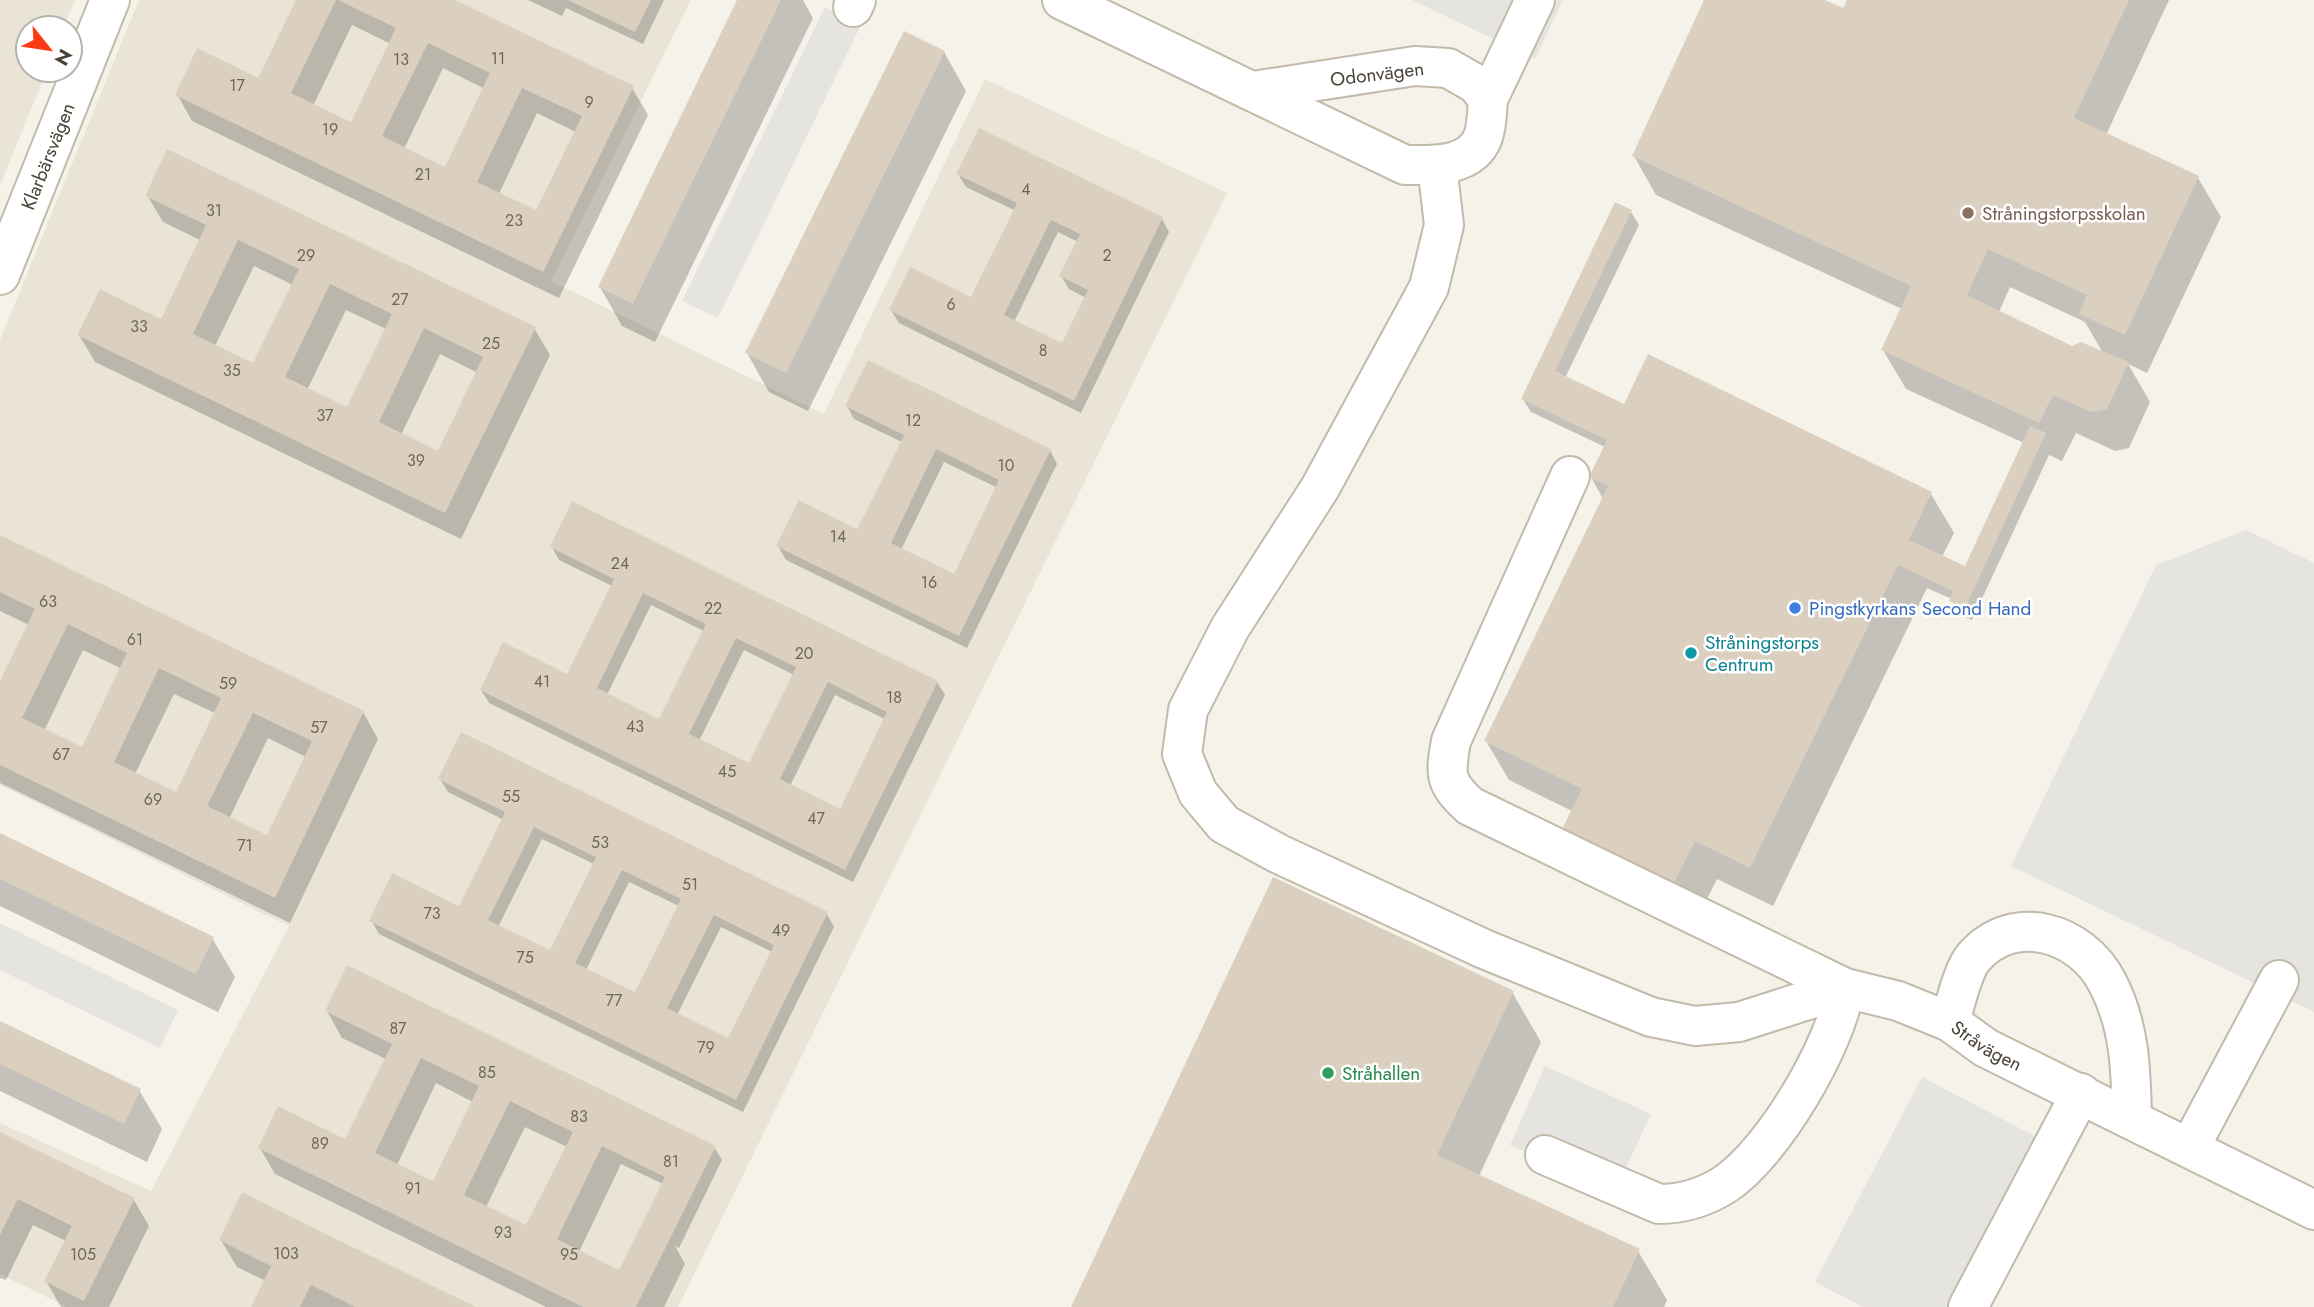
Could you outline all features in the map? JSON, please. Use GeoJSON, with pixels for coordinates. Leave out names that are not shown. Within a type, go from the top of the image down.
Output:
{"type":"FeatureCollection","features":[{"type":"Feature","properties":{"kind":"street","name":"Klarbärsvägen"},"geometry":{"type":"LineString","coordinates":[[0,275],[110,0]]}},
{"type":"Feature","properties":{"kind":"street"},"geometry":{"type":"LineString","coordinates":[[1062,0],[1405,165],[1437,165],[1468,158],[1482,138],[1488,99],[1535,0]]}},
{"type":"Feature","properties":{"kind":"street","name":"Odonvägen"},"geometry":{"type":"LineString","coordinates":[[1253,91],[1415,66],[1448,68],[1476,83],[1488,99]]}},
{"type":"Feature","properties":{"kind":"street"},"geometry":{"type":"LineString","coordinates":[[1437,165],[1444,225],[1429,287],[1320,488],[1230,628],[1188,710],[1182,754],[1198,793],[1224,824],[1279,853],[1484,949],[1651,1017],[1695,1026],[1739,1022],[1845,988]]}},
{"type":"Feature","properties":{"kind":"street"},"geometry":{"type":"LineString","coordinates":[[1570,476],[1451,741],[1446,773],[1454,791],[1470,806],[1845,988],[1898,1001],[1950,1022]]}},
{"type":"Feature","properties":{"kind":"street","name":"Stråvägen"},"geometry":{"type":"LineString","coordinates":[[2132,1118],[2130,1051],[2107,981],[2088,956],[2068,940],[2024,930],[2000,938],[1973,957],[1950,1022],[1986,1048],[2314,1210]]}},
{"type":"Feature","properties":{"kind":"street"},"geometry":{"type":"LineString","coordinates":[[2190,1147],[2279,980]]}},
{"type":"Feature","properties":{"kind":"street"},"geometry":{"type":"LineString","coordinates":[[1545,1155],[1659,1204],[1678,1204],[1703,1197],[1739,1173],[1783,1119],[1828,1046],[1841,1011],[1845,988]]}},
{"type":"Feature","properties":{"kind":"street"},"geometry":{"type":"LineString","coordinates":[[1969,1307],[2081,1093]]}},
{"type":"Feature","properties":{"kind":"shaded area"},"geometry":{"type":"Polygon","coordinates":[[[0,0],[75,0],[69,14],[14,14],[14,84],[41,84],[0,186],[0,0]]]}},
{"type":"Feature","properties":{"kind":"shaded area"},"geometry":{"type":"Polygon","coordinates":[[[139,0],[691,0],[551,281],[824,414],[985,79],[1227,193],[678,1307],[67,1307],[0,1274],[0,1123],[151,1191],[289,926],[0,785],[0,340],[139,0]]]}},
{"type":"Feature","properties":{"kind":"shaded area"},"geometry":{"type":"Polygon","coordinates":[[[1412,0],[1563,0],[1535,59],[1412,0]]]}},
{"type":"Feature","properties":{"kind":"shaded area"},"geometry":{"type":"Polygon","coordinates":[[[825,7],[861,25],[718,318],[682,301],[825,7]]]}},
{"type":"Feature","properties":{"kind":"shaded area"},"geometry":{"type":"Polygon","coordinates":[[[2246,530],[2314,563],[2314,1012],[2011,866],[2156,565],[2246,530]]]}},
{"type":"Feature","properties":{"kind":"shaded area"},"geometry":{"type":"Polygon","coordinates":[[[0,923],[178,1010],[160,1048],[0,970],[0,923]]]}},
{"type":"Feature","properties":{"kind":"shaded area"},"geometry":{"type":"Polygon","coordinates":[[[1545,1066],[1651,1114],[1622,1177],[1543,1159],[1510,1145],[1545,1066]]]}},
{"type":"Feature","properties":{"kind":"shaded area"},"geometry":{"type":"Polygon","coordinates":[[[1922,1077],[2063,1151],[1981,1307],[1863,1307],[1815,1282],[1922,1077]]]}},
{"type":"Feature","properties":{"kind":"building"},"geometry":{"type":"Polygon","coordinates":[[[296,0],[336,0],[291,93],[351,122],[396,28],[338,0],[455,0],[634,86],[543,272],[175,95],[197,48],[258,78],[296,0]],[[428,43],[382,136],[445,167],[490,73],[428,43]],[[522,88],[477,182],[536,210],[582,116],[522,88]]]}},
{"type":"Feature","properties":{"kind":"building"},"geometry":{"type":"Polygon","coordinates":[[[568,0],[651,0],[635,32],[568,0]]]}},
{"type":"Feature","properties":{"kind":"building"},"geometry":{"type":"Polygon","coordinates":[[[737,0],[781,0],[633,304],[598,287],[737,0]]]}},
{"type":"Feature","properties":{"kind":"building","name":"Stråningstorpsskolan"},"geometry":{"type":"Polygon","coordinates":[[[1704,0],[1825,0],[1843,8],[1847,0],[2129,0],[2074,118],[2199,176],[2125,335],[2079,314],[2087,295],[1988,249],[1967,295],[2072,346],[2081,342],[2129,362],[2107,409],[2092,412],[2053,395],[2039,423],[1881,350],[1911,286],[1632,156],[1704,0]]]}},
{"type":"Feature","properties":{"kind":"building"},"geometry":{"type":"Polygon","coordinates":[[[904,31],[945,51],[786,373],[745,353],[904,31]]]}},
{"type":"Feature","properties":{"kind":"building"},"geometry":{"type":"Polygon","coordinates":[[[979,128],[1163,217],[1074,401],[889,310],[910,267],[971,297],[1017,203],[956,174],[979,128]],[[1051,220],[1004,315],[1062,343],[1088,290],[1059,276],[1080,234],[1051,220]]]}},
{"type":"Feature","properties":{"kind":"building"},"geometry":{"type":"Polygon","coordinates":[[[167,149],[536,327],[445,513],[77,335],[100,289],[161,319],[206,225],[145,196],[167,149]],[[238,240],[193,334],[253,363],[299,269],[238,240]],[[330,284],[285,377],[347,407],[392,314],[330,284]],[[424,328],[379,422],[438,451],[483,357],[424,328]]]}},
{"type":"Feature","properties":{"kind":"building","name":"Stråningstorps Centrum"},"geometry":{"type":"Polygon","coordinates":[[[1615,202],[1632,210],[1555,371],[1624,404],[1648,354],[1932,492],[1909,540],[1965,566],[2030,426],[2046,433],[1965,608],[1949,601],[1953,591],[1898,565],[1750,868],[1695,841],[1673,885],[1561,831],[1582,789],[1484,741],[1608,486],[1589,477],[1607,440],[1521,399],[1615,202]]]}},
{"type":"Feature","properties":{"kind":"building"},"geometry":{"type":"Polygon","coordinates":[[[868,360],[1051,449],[959,636],[776,546],[799,500],[857,529],[881,482],[904,435],[845,406],[868,360]],[[936,449],[891,543],[954,574],[999,480],[936,449]]]}},
{"type":"Feature","properties":{"kind":"building"},"geometry":{"type":"Polygon","coordinates":[[[572,501],[938,681],[845,870],[480,690],[503,642],[567,674],[614,579],[550,547],[572,501]],[[643,593],[597,688],[659,719],[706,624],[643,593]],[[736,638],[689,734],[749,763],[796,667],[736,638]],[[828,682],[780,779],[840,809],[887,712],[828,682]]]}},
{"type":"Feature","properties":{"kind":"building"},"geometry":{"type":"Polygon","coordinates":[[[0,535],[364,711],[275,898],[0,765],[0,681],[35,609],[0,592],[0,535]],[[68,624],[22,718],[82,747],[127,653],[68,624]],[[159,668],[114,762],[176,792],[221,698],[159,668]],[[253,713],[207,806],[267,835],[312,741],[253,713]]]}},
{"type":"Feature","properties":{"kind":"building"},"geometry":{"type":"Polygon","coordinates":[[[461,732],[828,912],[736,1100],[369,921],[392,873],[459,906],[482,860],[505,812],[438,779],[461,732]],[[534,827],[488,920],[550,950],[596,857],[534,827]],[[622,870],[575,963],[635,992],[681,899],[622,870]],[[714,915],[667,1008],[728,1038],[774,945],[714,915]]]}},
{"type":"Feature","properties":{"kind":"building"},"geometry":{"type":"Polygon","coordinates":[[[0,833],[214,937],[196,974],[0,879],[0,833]]]}},
{"type":"Feature","properties":{"kind":"building","name":"Stråhallen"},"geometry":{"type":"Polygon","coordinates":[[[1273,877],[1514,991],[1437,1155],[1640,1249],[1613,1307],[1071,1307],[1273,877]]]}},
{"type":"Feature","properties":{"kind":"building"},"geometry":{"type":"Polygon","coordinates":[[[347,965],[716,1146],[636,1307],[583,1307],[258,1148],[278,1106],[345,1139],[392,1044],[325,1011],[347,965]],[[421,1058],[375,1153],[433,1181],[479,1086],[421,1058]],[[510,1101],[464,1195],[526,1225],[573,1132],[510,1101]],[[602,1146],[557,1239],[619,1270],[665,1177],[602,1146]]]}},
{"type":"Feature","properties":{"kind":"building"},"geometry":{"type":"Polygon","coordinates":[[[0,1021],[141,1089],[124,1124],[0,1064],[0,1021]]]}},
{"type":"Feature","properties":{"kind":"building"},"geometry":{"type":"Polygon","coordinates":[[[0,1132],[135,1198],[84,1301],[44,1281],[72,1226],[18,1199],[0,1235],[0,1132]]]}},
{"type":"Feature","properties":{"kind":"building"},"geometry":{"type":"Polygon","coordinates":[[[242,1192],[476,1307],[355,1307],[311,1285],[300,1307],[251,1307],[271,1266],[219,1240],[242,1192]]]}},
{"type":"Feature","properties":{"kind":"place","name":"Stråningstorpsskolan"},"geometry":{"type":"Point","coordinates":[1968,213]}},
{"type":"Feature","properties":{"kind":"place","name":"Pingstkyrkans Second Hand"},"geometry":{"type":"Point","coordinates":[1795,608]}},
{"type":"Feature","properties":{"kind":"place","name":"Stråningstorps Centrum"},"geometry":{"type":"Point","coordinates":[1691,653]}},
{"type":"Feature","properties":{"kind":"place","name":"Stråhallen"},"geometry":{"type":"Point","coordinates":[1328,1073]}}]}
